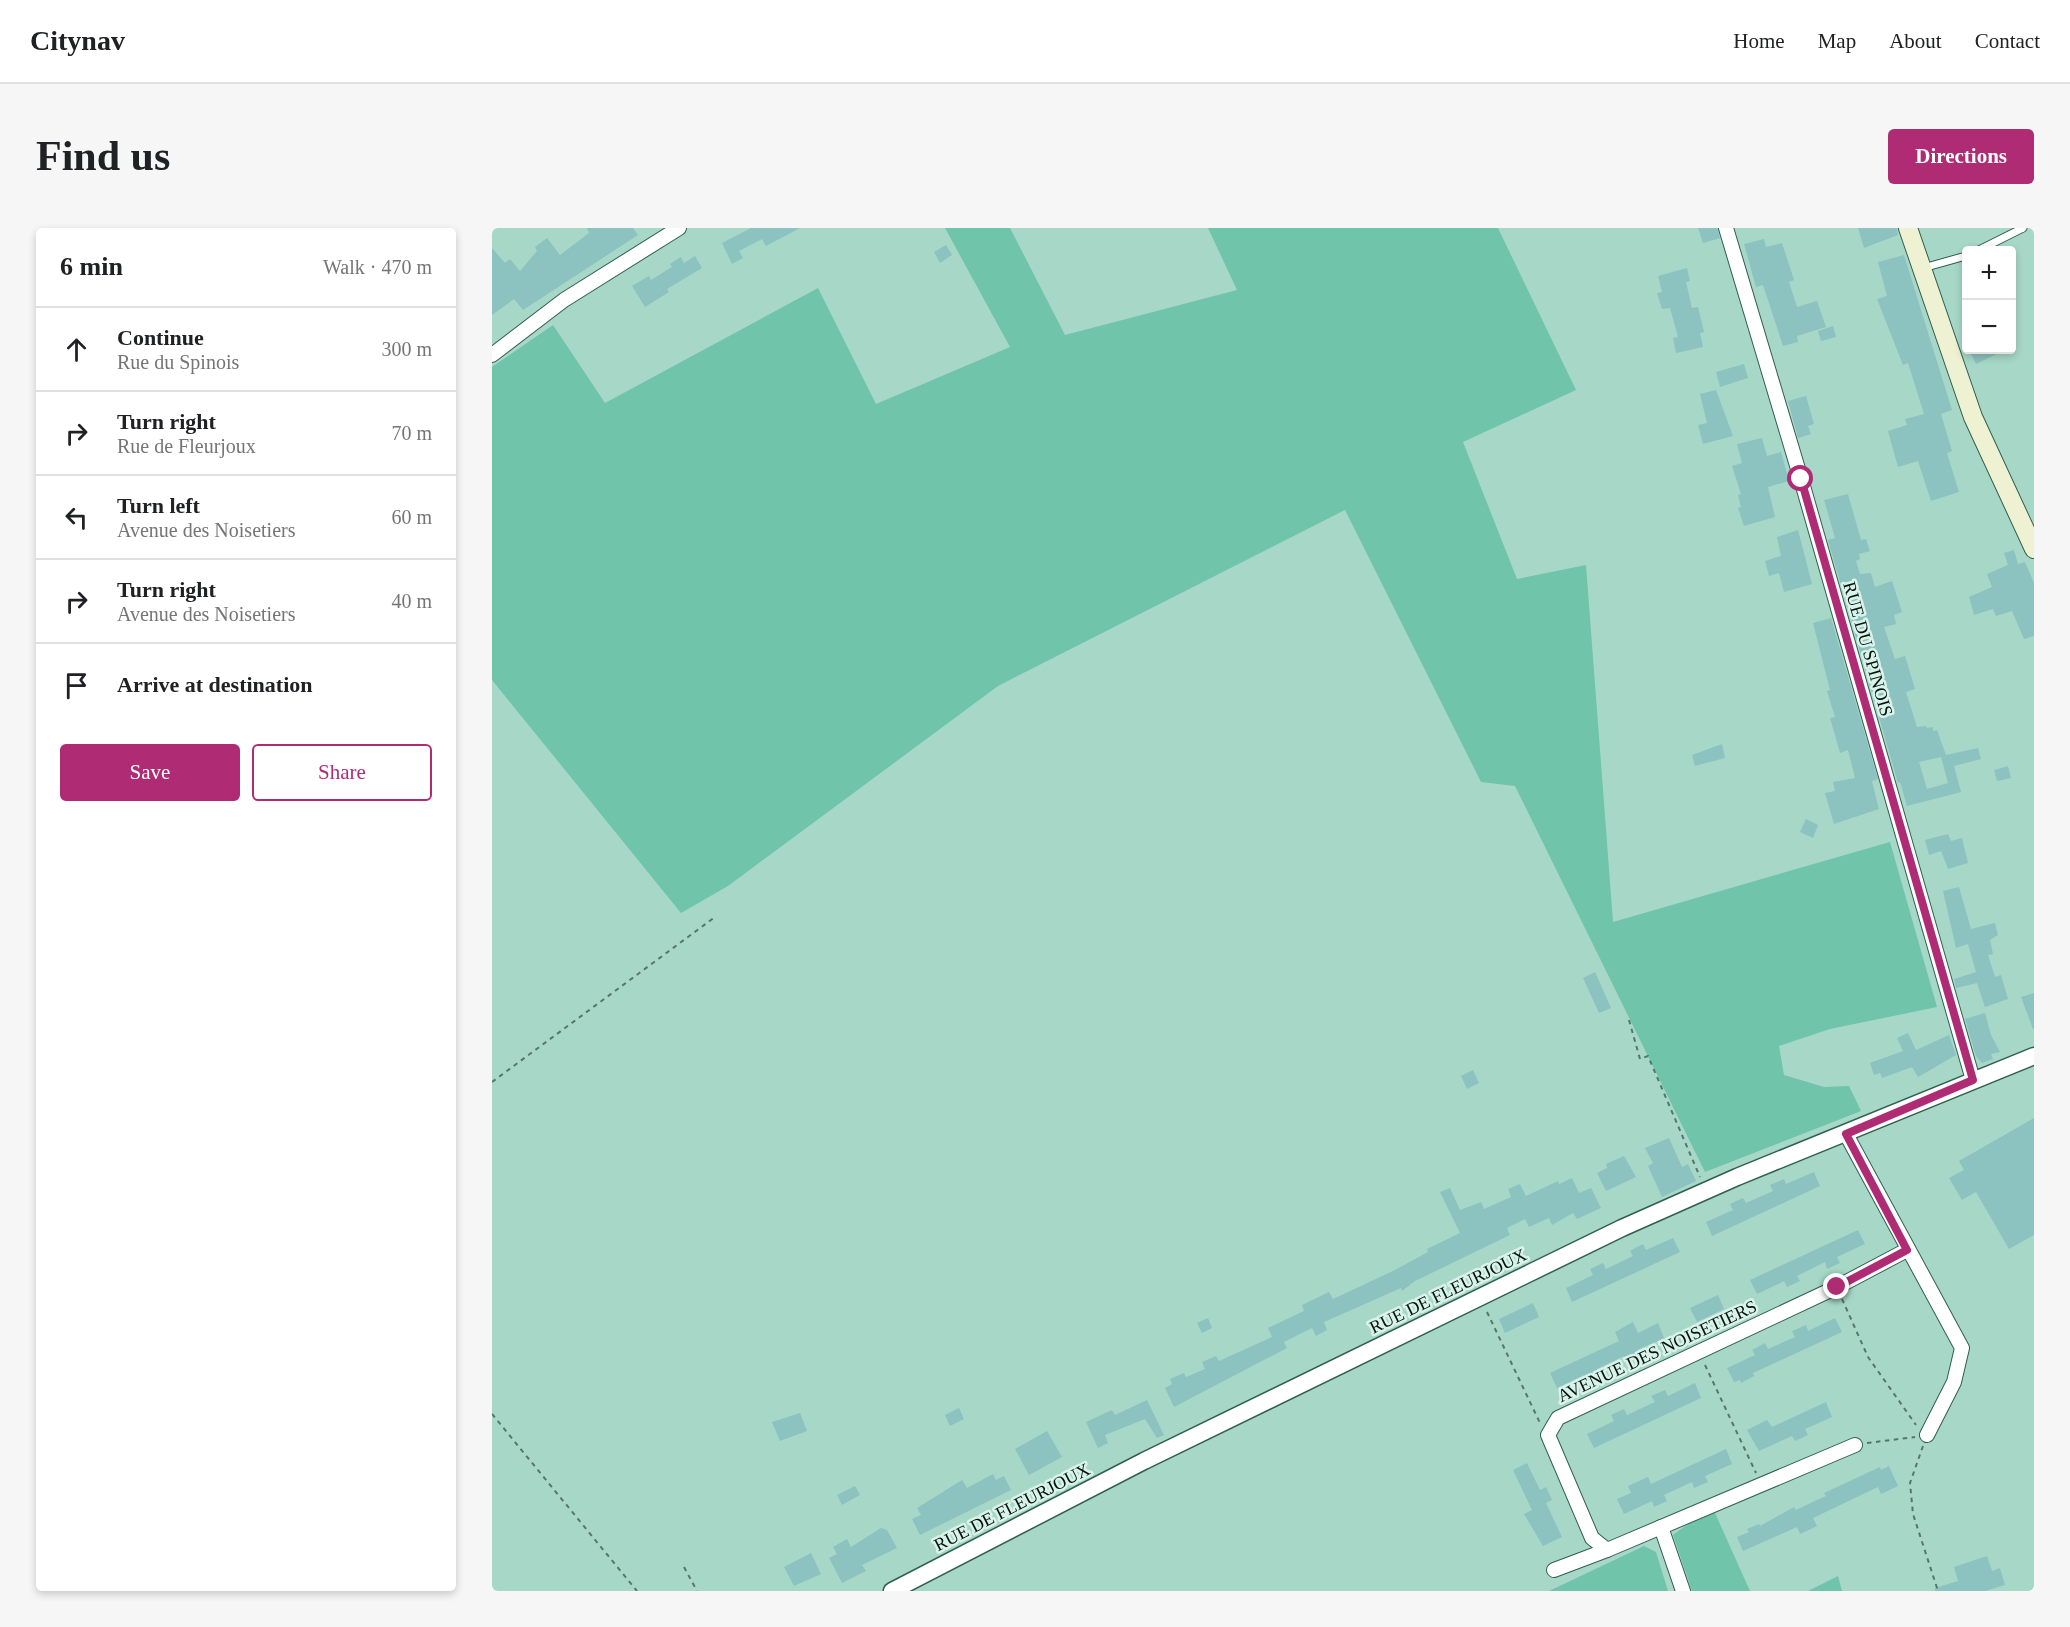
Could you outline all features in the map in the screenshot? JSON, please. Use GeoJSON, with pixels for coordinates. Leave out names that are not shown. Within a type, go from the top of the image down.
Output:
{"type":"FeatureCollection","features":[{"type":"Feature","properties":{"kind":"main road"},"geometry":{"type":"LineString","coordinates":[[1908,228],[1973,417],[2034,549]]}},
{"type":"Feature","properties":{"kind":"street"},"geometry":{"type":"LineString","coordinates":[[492,355],[564,300],[679,228]]}},
{"type":"Feature","properties":{"kind":"street","name":"RUE DU SPINOIS"},"geometry":{"type":"LineString","coordinates":[[1726,228],[1804,490],[1973,1080]]}},
{"type":"Feature","properties":{"kind":"street","name":"RUE DE FLEURJOUX"},"geometry":{"type":"LineString","coordinates":[[892,1591],[1134,1466],[1480,1297],[1706,1191],[2034,1056]]}},
{"type":"Feature","properties":{"kind":"street"},"geometry":{"type":"LineString","coordinates":[[1846,1134],[1962,1348],[1954,1382],[1927,1435]]}},
{"type":"Feature","properties":{"kind":"street","name":"AVENUE DES NOISETIERS"},"geometry":{"type":"LineString","coordinates":[[1548,1436],[1558,1418],[1837,1287],[1907,1250]]}},
{"type":"Feature","properties":{"kind":"street"},"geometry":{"type":"LineString","coordinates":[[1548,1436],[1592,1538],[1607,1550]]}},
{"type":"Feature","properties":{"kind":"street"},"geometry":{"type":"LineString","coordinates":[[1554,1570],[1607,1550],[1855,1445]]}},
{"type":"Feature","properties":{"kind":"street"},"geometry":{"type":"LineString","coordinates":[[1661,1527],[1683,1591]]}},
{"type":"Feature","properties":{"kind":"lane"},"geometry":{"type":"LineString","coordinates":[[1987,246],[2023,228]]}},
{"type":"Feature","properties":{"kind":"lane"},"geometry":{"type":"LineString","coordinates":[[1922,268],[1962,257]]}},
{"type":"Feature","properties":{"kind":"path"},"geometry":{"type":"LineString","coordinates":[[492,1082],[715,917]]}},
{"type":"Feature","properties":{"kind":"path"},"geometry":{"type":"LineString","coordinates":[[1629,1020],[1640,1059],[1648,1056],[1706,1191]]}},
{"type":"Feature","properties":{"kind":"path"},"geometry":{"type":"LineString","coordinates":[[1837,1287],[1868,1357],[1910,1420],[1927,1435]]}},
{"type":"Feature","properties":{"kind":"path"},"geometry":{"type":"LineString","coordinates":[[1480,1297],[1548,1436]]}},
{"type":"Feature","properties":{"kind":"path"},"geometry":{"type":"LineString","coordinates":[[1699,1352],[1761,1484]]}},
{"type":"Feature","properties":{"kind":"path"},"geometry":{"type":"LineString","coordinates":[[492,1414],[637,1591]]}},
{"type":"Feature","properties":{"kind":"path"},"geometry":{"type":"LineString","coordinates":[[1855,1445],[1927,1435]]}},
{"type":"Feature","properties":{"kind":"path"},"geometry":{"type":"LineString","coordinates":[[1927,1435],[1910,1483],[1913,1514],[1938,1591]]}},
{"type":"Feature","properties":{"kind":"path"},"geometry":{"type":"LineString","coordinates":[[684,1567],[697,1591]]}},
{"type":"Feature","properties":{"kind":"green space"},"geometry":{"type":"Polygon","coordinates":[[[945,228],[1010,228],[1065,335],[1237,290],[1208,228],[1498,228],[1576,390],[1463,442],[1517,579],[1586,565],[1613,922],[1890,842],[1937,1007],[1830,1029],[1779,1046],[1784,1075],[1824,1087],[1849,1086],[1861,1111],[1705,1172],[1515,786],[1481,782],[1345,510],[998,686],[728,886],[681,913],[492,680],[492,367],[553,325],[605,403],[818,288],[876,404],[1010,347],[945,228]]]}},
{"type":"Feature","properties":{"kind":"green space"},"geometry":{"type":"Polygon","coordinates":[[[1715,1513],[1750,1591],[1692,1591],[1673,1535],[1691,1522],[1715,1513]]]}},
{"type":"Feature","properties":{"kind":"green space"},"geometry":{"type":"Polygon","coordinates":[[[1644,1546],[1656,1552],[1668,1591],[1549,1591],[1644,1546]]]}},
{"type":"Feature","properties":{"kind":"green space"},"geometry":{"type":"Polygon","coordinates":[[[1838,1576],[1842,1591],[1808,1591],[1838,1576]]]}},
{"type":"Feature","properties":{"kind":"building"},"geometry":{"type":"Polygon","coordinates":[[[587,228],[633,228],[638,235],[523,310],[514,299],[492,315],[492,248],[505,263],[510,259],[520,271],[537,251],[535,247],[547,238],[560,255],[589,233],[587,228]]]}},
{"type":"Feature","properties":{"kind":"building"},"geometry":{"type":"Polygon","coordinates":[[[751,228],[800,228],[766,246],[762,239],[739,251],[743,258],[732,264],[722,243],[751,228]]]}},
{"type":"Feature","properties":{"kind":"building"},"geometry":{"type":"Polygon","coordinates":[[[1698,228],[1717,228],[1720,238],[1703,243],[1698,228]]]}},
{"type":"Feature","properties":{"kind":"building"},"geometry":{"type":"Polygon","coordinates":[[[1858,228],[1897,228],[1898,235],[1864,248],[1858,228]]]}},
{"type":"Feature","properties":{"kind":"building"},"geometry":{"type":"Polygon","coordinates":[[[1764,239],[1766,247],[1782,243],[1794,280],[1789,282],[1797,307],[1817,301],[1826,327],[1797,336],[1798,342],[1783,346],[1763,285],[1756,287],[1744,244],[1764,239]]]}},
{"type":"Feature","properties":{"kind":"building"},"geometry":{"type":"Polygon","coordinates":[[[946,245],[952,255],[940,263],[934,252],[946,245]]]}},
{"type":"Feature","properties":{"kind":"building"},"geometry":{"type":"Polygon","coordinates":[[[1904,255],[1952,410],[1941,414],[1952,451],[1947,453],[1959,492],[1931,501],[1918,461],[1898,467],[1888,431],[1907,425],[1905,419],[1924,414],[1908,363],[1903,365],[1877,299],[1887,296],[1878,262],[1904,255]]]}},
{"type":"Feature","properties":{"kind":"building"},"geometry":{"type":"Polygon","coordinates":[[[695,256],[702,268],[667,289],[669,292],[645,307],[632,286],[649,276],[651,280],[672,267],[670,264],[681,257],[684,263],[695,256]]]}},
{"type":"Feature","properties":{"kind":"building"},"geometry":{"type":"Polygon","coordinates":[[[1687,268],[1690,281],[1686,282],[1692,308],[1698,307],[1704,332],[1700,333],[1703,347],[1676,353],[1673,338],[1678,337],[1670,308],[1662,309],[1657,293],[1662,292],[1658,276],[1687,268]]]}},
{"type":"Feature","properties":{"kind":"building"},"geometry":{"type":"Polygon","coordinates":[[[1833,326],[1836,337],[1821,341],[1818,331],[1833,326]]]}},
{"type":"Feature","properties":{"kind":"building"},"geometry":{"type":"Polygon","coordinates":[[[1971,354],[1997,354],[1976,364],[1971,354]]]}},
{"type":"Feature","properties":{"kind":"building"},"geometry":{"type":"Polygon","coordinates":[[[1744,364],[1748,378],[1720,387],[1716,372],[1744,364]]]}},
{"type":"Feature","properties":{"kind":"building"},"geometry":{"type":"Polygon","coordinates":[[[1716,390],[1733,436],[1703,444],[1698,425],[1707,423],[1700,394],[1716,390]]]}},
{"type":"Feature","properties":{"kind":"building"},"geometry":{"type":"Polygon","coordinates":[[[1806,396],[1814,424],[1808,426],[1811,434],[1798,438],[1788,401],[1806,396]]]}},
{"type":"Feature","properties":{"kind":"building"},"geometry":{"type":"Polygon","coordinates":[[[1762,438],[1767,456],[1781,452],[1789,481],[1768,487],[1775,517],[1744,526],[1738,508],[1741,507],[1738,495],[1741,494],[1732,466],[1742,463],[1737,444],[1762,438]]]}},
{"type":"Feature","properties":{"kind":"building"},"geometry":{"type":"Polygon","coordinates":[[[1848,494],[1861,540],[1866,539],[1870,551],[1859,554],[1860,559],[1856,561],[1860,574],[1871,573],[1875,587],[1892,581],[1902,612],[1894,615],[1896,624],[1884,627],[1895,659],[1905,656],[1915,689],[1906,692],[1917,727],[1933,727],[1933,731],[1937,730],[1946,755],[1978,748],[1981,759],[1954,766],[1961,792],[1907,806],[1900,782],[1898,783],[1828,540],[1835,538],[1824,500],[1848,494]],[[1941,757],[1919,762],[1927,789],[1948,783],[1941,757]]]}},
{"type":"Feature","properties":{"kind":"building"},"geometry":{"type":"Polygon","coordinates":[[[1798,530],[1812,584],[1784,592],[1779,573],[1769,576],[1765,561],[1781,556],[1777,537],[1798,530]]]}},
{"type":"Feature","properties":{"kind":"building"},"geometry":{"type":"Polygon","coordinates":[[[2014,550],[2018,564],[2025,562],[2034,583],[2034,636],[2024,639],[2012,611],[1996,616],[1993,609],[1974,615],[1969,597],[1992,587],[1987,574],[2008,565],[2004,553],[2014,550]]]}},
{"type":"Feature","properties":{"kind":"building"},"geometry":{"type":"Polygon","coordinates":[[[1831,618],[1878,779],[1872,781],[1879,809],[1834,824],[1825,793],[1835,791],[1833,782],[1855,778],[1848,750],[1840,753],[1830,718],[1835,717],[1827,691],[1830,690],[1813,623],[1831,618]]]}},
{"type":"Feature","properties":{"kind":"building"},"geometry":{"type":"Polygon","coordinates":[[[1722,744],[1725,758],[1695,766],[1692,755],[1722,744]]]}},
{"type":"Feature","properties":{"kind":"building"},"geometry":{"type":"Polygon","coordinates":[[[2008,766],[2011,778],[1997,781],[1994,770],[2008,766]]]}},
{"type":"Feature","properties":{"kind":"building"},"geometry":{"type":"Polygon","coordinates":[[[1806,819],[1818,825],[1813,838],[1800,832],[1806,819]]]}},
{"type":"Feature","properties":{"kind":"building"},"geometry":{"type":"Polygon","coordinates":[[[1948,834],[1951,841],[1962,838],[1968,863],[1948,869],[1941,851],[1929,855],[1925,840],[1948,834]]]}},
{"type":"Feature","properties":{"kind":"building"},"geometry":{"type":"Polygon","coordinates":[[[1959,887],[1971,929],[1995,923],[1998,935],[1990,940],[1993,954],[1988,955],[1995,977],[2001,975],[2008,999],[1985,1007],[1977,983],[1956,988],[1954,979],[1976,972],[1968,944],[1956,948],[1943,891],[1959,887]]]}},
{"type":"Feature","properties":{"kind":"building"},"geometry":{"type":"Polygon","coordinates":[[[1595,972],[1611,1008],[1599,1013],[1583,978],[1595,972]]]}},
{"type":"Feature","properties":{"kind":"building"},"geometry":{"type":"Polygon","coordinates":[[[2034,993],[2034,1029],[2033,1029],[2021,997],[2034,993]]]}},
{"type":"Feature","properties":{"kind":"building"},"geometry":{"type":"Polygon","coordinates":[[[1985,1013],[1991,1035],[2000,1052],[1991,1054],[1993,1059],[1982,1063],[1976,1056],[1965,1019],[1985,1013]]]}},
{"type":"Feature","properties":{"kind":"building"},"geometry":{"type":"Polygon","coordinates":[[[1908,1033],[1916,1050],[1949,1035],[1956,1055],[1918,1077],[1912,1067],[1882,1078],[1880,1073],[1874,1075],[1870,1063],[1903,1051],[1897,1038],[1908,1033]]]}},
{"type":"Feature","properties":{"kind":"building"},"geometry":{"type":"Polygon","coordinates":[[[1473,1070],[1479,1083],[1467,1089],[1461,1076],[1473,1070]]]}},
{"type":"Feature","properties":{"kind":"building"},"geometry":{"type":"Polygon","coordinates":[[[2034,1118],[2034,1235],[2009,1249],[1976,1192],[1962,1200],[1949,1178],[1964,1170],[1959,1161],[2034,1118]]]}},
{"type":"Feature","properties":{"kind":"building"},"geometry":{"type":"Polygon","coordinates":[[[1669,1138],[1682,1167],[1688,1164],[1696,1181],[1662,1197],[1648,1166],[1653,1163],[1645,1148],[1669,1138]]]}},
{"type":"Feature","properties":{"kind":"building"},"geometry":{"type":"Polygon","coordinates":[[[1624,1156],[1636,1177],[1606,1191],[1597,1173],[1607,1168],[1606,1164],[1624,1156]]]}},
{"type":"Feature","properties":{"kind":"building"},"geometry":{"type":"Polygon","coordinates":[[[1814,1172],[1820,1186],[1712,1236],[1706,1222],[1733,1210],[1730,1204],[1743,1198],[1746,1203],[1773,1191],[1770,1185],[1784,1179],[1786,1184],[1814,1172]]]}},
{"type":"Feature","properties":{"kind":"building"},"geometry":{"type":"Polygon","coordinates":[[[1572,1178],[1579,1193],[1591,1188],[1601,1208],[1577,1219],[1573,1213],[1552,1225],[1549,1218],[1529,1227],[1525,1219],[1507,1228],[1510,1235],[1415,1281],[1402,1291],[1401,1288],[1324,1322],[1327,1330],[1316,1336],[1312,1328],[1284,1342],[1287,1348],[1174,1407],[1165,1388],[1172,1384],[1170,1379],[1184,1373],[1186,1377],[1205,1369],[1202,1362],[1216,1356],[1219,1361],[1272,1337],[1268,1328],[1304,1311],[1302,1305],[1329,1292],[1333,1299],[1393,1271],[1428,1252],[1427,1249],[1460,1233],[1440,1192],[1450,1188],[1460,1210],[1481,1202],[1484,1209],[1511,1197],[1508,1189],[1520,1184],[1526,1196],[1558,1181],[1559,1184],[1572,1178]]]}},
{"type":"Feature","properties":{"kind":"building"},"geometry":{"type":"Polygon","coordinates":[[[1858,1230],[1865,1244],[1837,1257],[1840,1263],[1827,1269],[1825,1262],[1797,1276],[1800,1281],[1787,1287],[1784,1281],[1757,1294],[1750,1280],[1858,1230]]]}},
{"type":"Feature","properties":{"kind":"building"},"geometry":{"type":"Polygon","coordinates":[[[1673,1238],[1680,1252],[1572,1302],[1566,1288],[1593,1275],[1590,1269],[1603,1263],[1606,1269],[1633,1256],[1630,1251],[1643,1244],[1646,1250],[1673,1238]]]}},
{"type":"Feature","properties":{"kind":"building"},"geometry":{"type":"Polygon","coordinates":[[[1718,1295],[1724,1309],[1697,1322],[1690,1308],[1718,1295]]]}},
{"type":"Feature","properties":{"kind":"building"},"geometry":{"type":"Polygon","coordinates":[[[1533,1303],[1539,1317],[1505,1333],[1499,1319],[1533,1303]]]}},
{"type":"Feature","properties":{"kind":"building"},"geometry":{"type":"Polygon","coordinates":[[[1208,1318],[1212,1328],[1202,1333],[1197,1323],[1208,1318]]]}},
{"type":"Feature","properties":{"kind":"building"},"geometry":{"type":"Polygon","coordinates":[[[1835,1318],[1842,1332],[1753,1373],[1754,1376],[1741,1383],[1740,1380],[1734,1382],[1727,1368],[1755,1355],[1752,1350],[1765,1343],[1768,1349],[1795,1337],[1792,1331],[1806,1325],[1808,1331],[1835,1318]]]}},
{"type":"Feature","properties":{"kind":"building"},"geometry":{"type":"Polygon","coordinates":[[[1633,1322],[1638,1333],[1658,1323],[1664,1338],[1637,1350],[1640,1356],[1626,1362],[1624,1356],[1597,1369],[1599,1375],[1586,1381],[1584,1375],[1557,1388],[1550,1373],[1619,1341],[1615,1332],[1633,1322]]]}},
{"type":"Feature","properties":{"kind":"building"},"geometry":{"type":"Polygon","coordinates":[[[1695,1383],[1701,1398],[1594,1448],[1587,1434],[1614,1421],[1611,1415],[1624,1409],[1627,1415],[1655,1402],[1651,1396],[1665,1390],[1668,1396],[1695,1383]]]}},
{"type":"Feature","properties":{"kind":"building"},"geometry":{"type":"Polygon","coordinates":[[[1147,1400],[1164,1435],[1157,1438],[1145,1419],[1105,1435],[1108,1443],[1098,1448],[1086,1422],[1112,1410],[1115,1415],[1147,1400]]]}},
{"type":"Feature","properties":{"kind":"building"},"geometry":{"type":"Polygon","coordinates":[[[1826,1402],[1832,1417],[1805,1429],[1808,1435],[1795,1441],[1792,1436],[1759,1451],[1747,1430],[1767,1420],[1772,1427],[1826,1402]]]}},
{"type":"Feature","properties":{"kind":"building"},"geometry":{"type":"Polygon","coordinates":[[[959,1408],[964,1419],[950,1426],[945,1415],[959,1408]]]}},
{"type":"Feature","properties":{"kind":"building"},"geometry":{"type":"Polygon","coordinates":[[[800,1413],[807,1431],[780,1441],[772,1422],[800,1413]]]}},
{"type":"Feature","properties":{"kind":"building"},"geometry":{"type":"Polygon","coordinates":[[[1047,1431],[1062,1457],[1029,1475],[1015,1449],[1047,1431]]]}},
{"type":"Feature","properties":{"kind":"building"},"geometry":{"type":"Polygon","coordinates":[[[1726,1449],[1732,1464],[1705,1476],[1708,1482],[1694,1488],[1692,1482],[1664,1495],[1667,1501],[1654,1507],[1652,1501],[1624,1514],[1617,1499],[1631,1493],[1628,1486],[1648,1477],[1651,1484],[1726,1449]]]}},
{"type":"Feature","properties":{"kind":"building"},"geometry":{"type":"Polygon","coordinates":[[[1527,1463],[1540,1490],[1546,1487],[1552,1500],[1546,1503],[1562,1537],[1543,1546],[1524,1514],[1532,1510],[1513,1470],[1527,1463]]]}},
{"type":"Feature","properties":{"kind":"building"},"geometry":{"type":"Polygon","coordinates":[[[1889,1466],[1898,1486],[1881,1494],[1878,1487],[1813,1518],[1817,1526],[1800,1534],[1797,1527],[1743,1551],[1737,1537],[1749,1532],[1747,1529],[1759,1524],[1760,1526],[1794,1507],[1796,1510],[1826,1496],[1824,1493],[1880,1467],[1881,1470],[1889,1466]]]}},
{"type":"Feature","properties":{"kind":"building"},"geometry":{"type":"Polygon","coordinates":[[[993,1474],[996,1480],[1004,1476],[1011,1490],[920,1535],[912,1519],[921,1515],[917,1508],[962,1480],[967,1488],[993,1474]]]}},
{"type":"Feature","properties":{"kind":"building"},"geometry":{"type":"Polygon","coordinates":[[[855,1486],[860,1495],[842,1505],[837,1495],[855,1486]]]}},
{"type":"Feature","properties":{"kind":"building"},"geometry":{"type":"Polygon","coordinates":[[[881,1528],[887,1530],[897,1548],[862,1565],[866,1571],[842,1583],[829,1558],[837,1554],[833,1547],[847,1539],[851,1547],[881,1528]]]}},
{"type":"Feature","properties":{"kind":"building"},"geometry":{"type":"Polygon","coordinates":[[[811,1553],[821,1574],[794,1586],[784,1567],[811,1553]]]}},
{"type":"Feature","properties":{"kind":"building"},"geometry":{"type":"Polygon","coordinates":[[[1987,1556],[1992,1571],[2000,1568],[2005,1585],[1985,1591],[1935,1591],[1935,1588],[1958,1581],[1954,1567],[1987,1556]]]}},
{"type":"Feature","properties":{"kind":"route"},"geometry":{"type":"LineString","coordinates":[[1801,479],[1973,1080],[1846,1134],[1907,1250],[1837,1287]]}}]}
